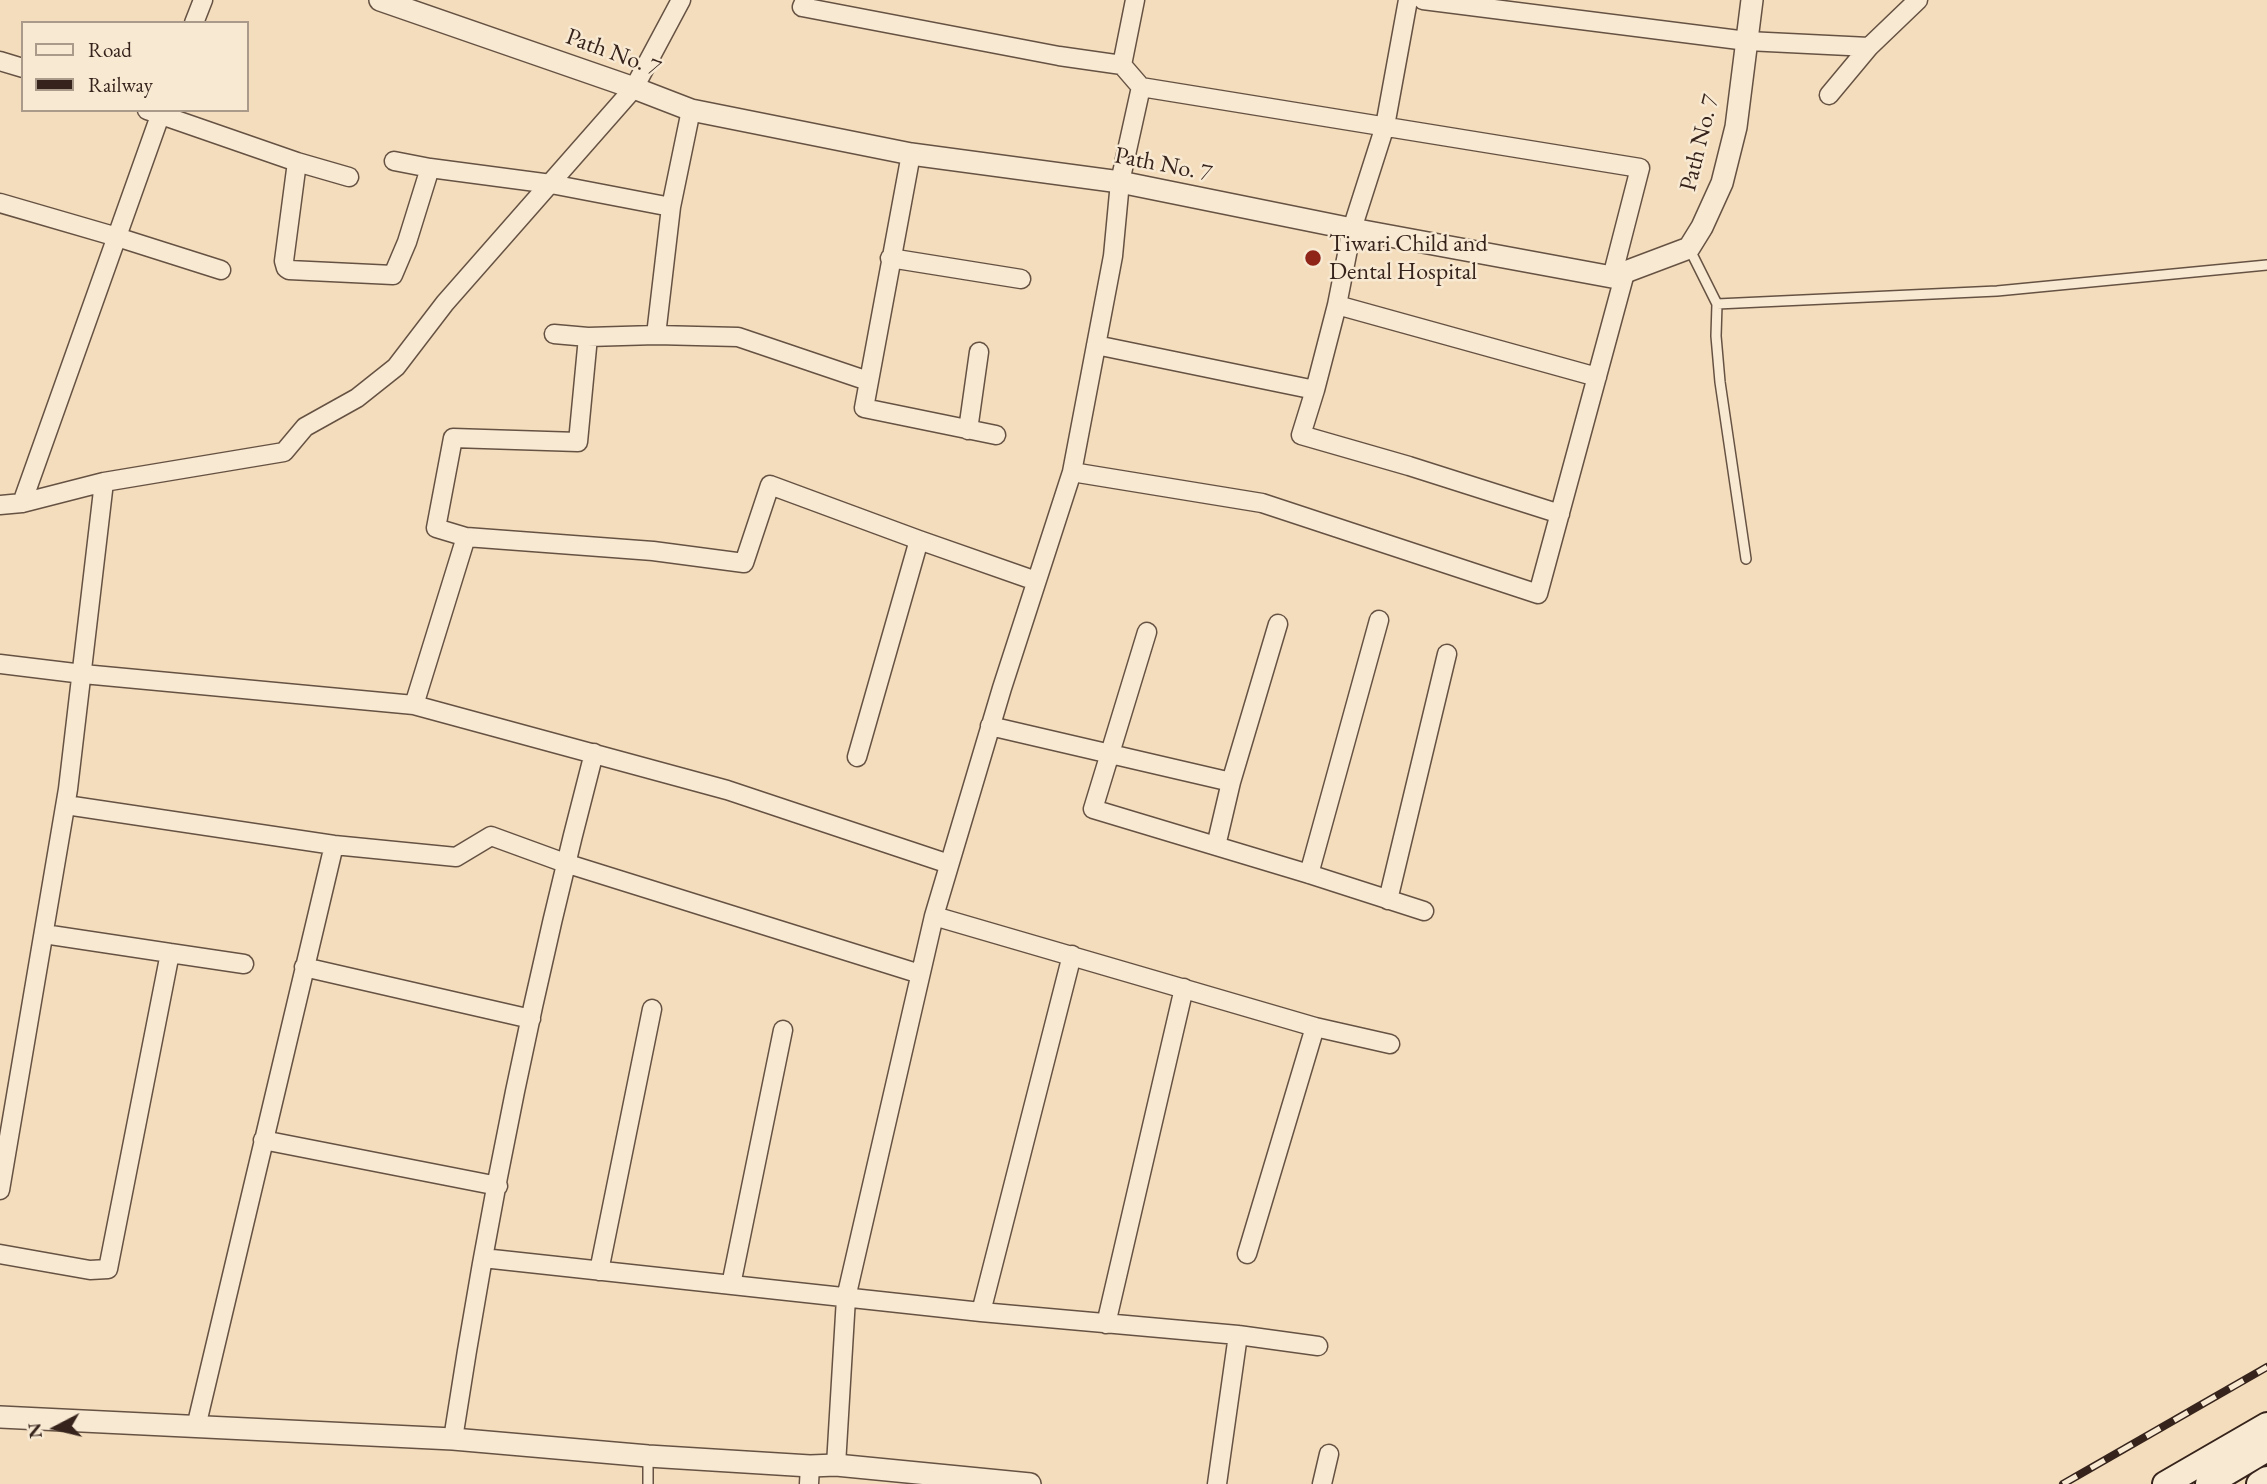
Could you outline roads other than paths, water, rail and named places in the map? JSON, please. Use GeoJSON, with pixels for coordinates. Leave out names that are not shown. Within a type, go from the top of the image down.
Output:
{"type":"FeatureCollection","features":[{"type":"Feature","properties":{"kind":"main road"},"geometry":{"type":"LineString","coordinates":[[2165,1484],[2267,1425]]}},
{"type":"Feature","properties":{"kind":"main road"},"geometry":{"type":"LineString","coordinates":[[2208,1484],[2267,1449]]}},
{"type":"Feature","properties":{"kind":"main road"},"geometry":{"type":"LineString","coordinates":[[2259,1484],[2267,1479]]}},
{"type":"Feature","properties":{"kind":"street"},"geometry":{"type":"LineString","coordinates":[[195,21],[203,0]]}},
{"type":"Feature","properties":{"kind":"street","name":"Path No. 7"},"geometry":{"type":"LineString","coordinates":[[380,0],[691,110],[911,154],[1119,182],[1352,229],[1618,275]]}},
{"type":"Feature","properties":{"kind":"street"},"geometry":{"type":"LineString","coordinates":[[0,505],[22,503],[104,482],[284,452],[304,427],[357,398],[396,367],[445,303],[634,88],[681,0]]}},
{"type":"Feature","properties":{"kind":"street"},"geometry":{"type":"LineString","coordinates":[[805,0],[802,7],[1059,56],[1122,65],[1141,87],[1640,168],[1597,377],[1538,594],[1262,503],[1072,472]]}},
{"type":"Feature","properties":{"kind":"street"},"geometry":{"type":"LineString","coordinates":[[1122,65],[1135,0]]}},
{"type":"Feature","properties":{"kind":"street"},"geometry":{"type":"LineString","coordinates":[[1408,0],[1385,126],[1352,229],[1337,306],[1301,435],[1560,514]]}},
{"type":"Feature","properties":{"kind":"street"},"geometry":{"type":"LineString","coordinates":[[1423,0],[1747,41],[1869,47]]}},
{"type":"Feature","properties":{"kind":"street","name":"Path No. 7"},"geometry":{"type":"LineString","coordinates":[[1689,248],[1722,183],[1736,127],[1752,0]]}},
{"type":"Feature","properties":{"kind":"street"},"geometry":{"type":"LineString","coordinates":[[1829,95],[1869,47],[1918,0]]}},
{"type":"Feature","properties":{"kind":"street"},"geometry":{"type":"LineString","coordinates":[[0,61],[21,67]]}},
{"type":"Feature","properties":{"kind":"street"},"geometry":{"type":"LineString","coordinates":[[835,1465],[846,1298],[934,916],[990,726],[1072,472],[1113,256],[1119,182],[1141,87]]}},
{"type":"Feature","properties":{"kind":"street"},"geometry":{"type":"LineString","coordinates":[[656,335],[671,207],[691,110]]}},
{"type":"Feature","properties":{"kind":"street"},"geometry":{"type":"LineString","coordinates":[[22,503],[117,237],[157,112],[297,162],[349,177]]}},
{"type":"Feature","properties":{"kind":"street"},"geometry":{"type":"LineString","coordinates":[[911,154],[864,408],[996,435]]}},
{"type":"Feature","properties":{"kind":"street"},"geometry":{"type":"LineString","coordinates":[[394,161],[551,184],[671,207]]}},
{"type":"Feature","properties":{"kind":"street"},"geometry":{"type":"LineString","coordinates":[[297,162],[284,261],[286,268],[388,276],[396,271],[430,168]]}},
{"type":"Feature","properties":{"kind":"street"},"geometry":{"type":"LineString","coordinates":[[0,203],[221,270]]}},
{"type":"Feature","properties":{"kind":"street"},"geometry":{"type":"LineString","coordinates":[[1618,275],[1689,248]]}},
{"type":"Feature","properties":{"kind":"street"},"geometry":{"type":"LineString","coordinates":[[890,258],[1021,279]]}},
{"type":"Feature","properties":{"kind":"street"},"geometry":{"type":"LineString","coordinates":[[1337,306],[1597,377]]}},
{"type":"Feature","properties":{"kind":"street"},"geometry":{"type":"LineString","coordinates":[[554,334],[588,337],[738,337],[868,381]]}},
{"type":"Feature","properties":{"kind":"street"},"geometry":{"type":"LineString","coordinates":[[588,337],[578,442],[453,438],[436,528],[466,537],[653,551],[744,564],[770,485],[1036,581]]}},
{"type":"Feature","properties":{"kind":"street"},"geometry":{"type":"LineString","coordinates":[[1096,345],[1315,390]]}},
{"type":"Feature","properties":{"kind":"street"},"geometry":{"type":"LineString","coordinates":[[968,430],[979,352]]}},
{"type":"Feature","properties":{"kind":"street"},"geometry":{"type":"LineString","coordinates":[[0,1190],[7,1103],[44,934],[66,805],[104,482]]}},
{"type":"Feature","properties":{"kind":"street"},"geometry":{"type":"LineString","coordinates":[[414,705],[466,537]]}},
{"type":"Feature","properties":{"kind":"street"},"geometry":{"type":"LineString","coordinates":[[857,757],[919,540]]}},
{"type":"Feature","properties":{"kind":"street"},"geometry":{"type":"LineString","coordinates":[[1309,874],[1379,620]]}},
{"type":"Feature","properties":{"kind":"street"},"geometry":{"type":"LineString","coordinates":[[1216,846],[1231,782],[1278,624]]}},
{"type":"Feature","properties":{"kind":"street"},"geometry":{"type":"LineString","coordinates":[[1147,632],[1093,809],[1423,911]]}},
{"type":"Feature","properties":{"kind":"street"},"geometry":{"type":"LineString","coordinates":[[1388,900],[1447,654]]}},
{"type":"Feature","properties":{"kind":"street"},"geometry":{"type":"LineString","coordinates":[[0,664],[414,705],[727,790],[949,864]]}},
{"type":"Feature","properties":{"kind":"street"},"geometry":{"type":"LineString","coordinates":[[990,726],[1231,782]]}},
{"type":"Feature","properties":{"kind":"street"},"geometry":{"type":"LineString","coordinates":[[453,1439],[474,1299],[531,1019],[565,863],[594,753]]}},
{"type":"Feature","properties":{"kind":"street"},"geometry":{"type":"LineString","coordinates":[[66,805],[334,845],[456,858],[491,836],[565,863],[920,974]]}},
{"type":"Feature","properties":{"kind":"street"},"geometry":{"type":"LineString","coordinates":[[196,1427],[262,1139],[334,845]]}},
{"type":"Feature","properties":{"kind":"street"},"geometry":{"type":"LineString","coordinates":[[934,916],[1315,1027],[1390,1044]]}},
{"type":"Feature","properties":{"kind":"street"},"geometry":{"type":"LineString","coordinates":[[44,934],[244,964]]}},
{"type":"Feature","properties":{"kind":"street"},"geometry":{"type":"LineString","coordinates":[[0,1254],[90,1270],[108,1269],[170,953]]}},
{"type":"Feature","properties":{"kind":"street"},"geometry":{"type":"LineString","coordinates":[[981,1312],[1072,955]]}},
{"type":"Feature","properties":{"kind":"street"},"geometry":{"type":"LineString","coordinates":[[304,967],[531,1019]]}},
{"type":"Feature","properties":{"kind":"street"},"geometry":{"type":"LineString","coordinates":[[1106,1324],[1184,988]]}},
{"type":"Feature","properties":{"kind":"street"},"geometry":{"type":"LineString","coordinates":[[599,1271],[652,1009]]}},
{"type":"Feature","properties":{"kind":"street"},"geometry":{"type":"LineString","coordinates":[[1247,1254],[1315,1027]]}},
{"type":"Feature","properties":{"kind":"street"},"geometry":{"type":"LineString","coordinates":[[731,1285],[783,1030]]}},
{"type":"Feature","properties":{"kind":"street"},"geometry":{"type":"LineString","coordinates":[[262,1139],[498,1186]]}},
{"type":"Feature","properties":{"kind":"street"},"geometry":{"type":"LineString","coordinates":[[483,1258],[981,1312],[1238,1335],[1318,1346]]}},
{"type":"Feature","properties":{"kind":"street"},"geometry":{"type":"LineString","coordinates":[[1217,1484],[1238,1335]]}},
{"type":"Feature","properties":{"kind":"street"},"geometry":{"type":"LineString","coordinates":[[0,1417],[453,1439],[648,1456],[809,1475],[835,1465],[1030,1484]]}},
{"type":"Feature","properties":{"kind":"street"},"geometry":{"type":"LineString","coordinates":[[1322,1484],[1329,1454]]}},
{"type":"Feature","properties":{"kind":"lane"},"geometry":{"type":"LineString","coordinates":[[1689,248],[1717,304],[1716,336],[1720,382],[1746,559]]}},
{"type":"Feature","properties":{"kind":"lane"},"geometry":{"type":"LineString","coordinates":[[1717,304],[1997,290],[2267,265]]}},
{"type":"Feature","properties":{"kind":"lane"},"geometry":{"type":"LineString","coordinates":[[648,1456],[648,1484]]}},
{"type":"Feature","properties":{"kind":"railway"},"geometry":{"type":"LineString","coordinates":[[2063,1484],[2267,1367]]}},
{"type":"Feature","properties":{"kind":"place","name":"Tiwari Child and Dental Hospital"},"geometry":{"type":"Point","coordinates":[1313,258]}}]}
